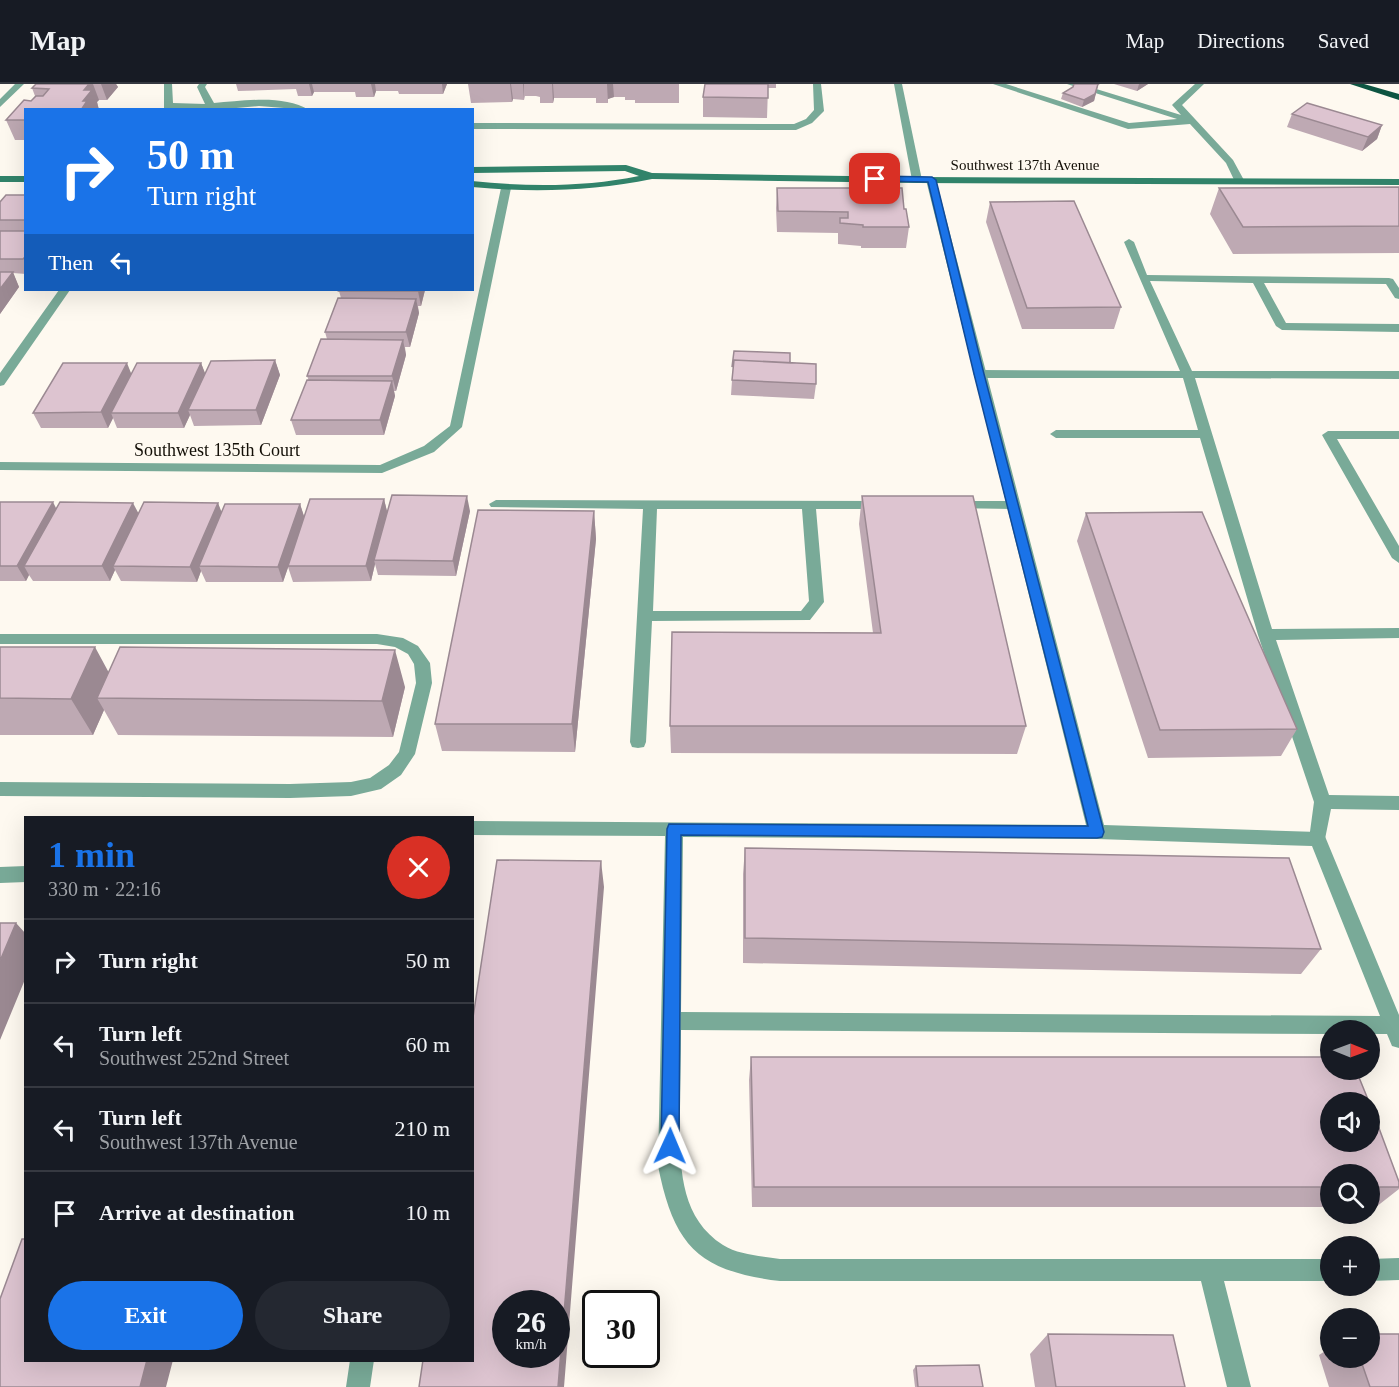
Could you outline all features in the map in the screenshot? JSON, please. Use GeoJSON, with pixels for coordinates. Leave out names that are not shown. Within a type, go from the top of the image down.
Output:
{"type":"FeatureCollection","features":[{"type":"Feature","properties":{"kind":"highway"},"geometry":{"type":"LineString","coordinates":[[1354,84],[1399,97]]}},
{"type":"Feature","properties":{"kind":"highway"},"geometry":{"type":"LineString","coordinates":[[1390,84],[1399,87]]}},
{"type":"Feature","properties":{"kind":"main road","name":"Southwest 137th Avenue"},"geometry":{"type":"LineString","coordinates":[[474,170],[626,168],[652,176]]}},
{"type":"Feature","properties":{"kind":"main road","name":"Southwest 137th Avenue"},"geometry":{"type":"LineString","coordinates":[[474,184],[506,188],[626,182],[652,176],[924,180],[1399,182]]}},
{"type":"Feature","properties":{"kind":"main road"},"geometry":{"type":"LineString","coordinates":[[0,179],[24,179]]}},
{"type":"Feature","properties":{"kind":"street"},"geometry":{"type":"LineString","coordinates":[[0,104],[20,84]]}},
{"type":"Feature","properties":{"kind":"street"},"geometry":{"type":"LineString","coordinates":[[168,84],[170,108],[210,108],[265,102],[285,103],[299,108]]}},
{"type":"Feature","properties":{"kind":"street"},"geometry":{"type":"LineString","coordinates":[[203,84],[201,87],[210,108]]}},
{"type":"Feature","properties":{"kind":"street"},"geometry":{"type":"LineString","coordinates":[[474,126],[796,127],[809,121],[819,111],[816,84]]}},
{"type":"Feature","properties":{"kind":"street"},"geometry":{"type":"LineString","coordinates":[[898,84],[979,374],[1097,832]]}},
{"type":"Feature","properties":{"kind":"street"},"geometry":{"type":"LineString","coordinates":[[997,84],[1128,126],[1191,121]]}},
{"type":"Feature","properties":{"kind":"street"},"geometry":{"type":"LineString","coordinates":[[1071,84],[1191,121]]}},
{"type":"Feature","properties":{"kind":"street"},"geometry":{"type":"LineString","coordinates":[[1200,84],[1177,105],[1230,162],[1240,182]]}},
{"type":"Feature","properties":{"kind":"street","name":"Southwest 135th Court"},"geometry":{"type":"LineString","coordinates":[[0,466],[382,469],[429,449],[456,427],[506,188]]}},
{"type":"Feature","properties":{"kind":"street"},"geometry":{"type":"LineString","coordinates":[[672,1021],[1396,1032],[1318,839],[1323,802],[1266,635],[1188,375],[1143,278],[1129,242]]}},
{"type":"Feature","properties":{"kind":"street"},"geometry":{"type":"LineString","coordinates":[[1143,278],[1389,281],[1399,296]]}},
{"type":"Feature","properties":{"kind":"street"},"geometry":{"type":"LineString","coordinates":[[1257,279],[1282,326],[1399,328]]}},
{"type":"Feature","properties":{"kind":"street"},"geometry":{"type":"LineString","coordinates":[[0,382],[63,291]]}},
{"type":"Feature","properties":{"kind":"street"},"geometry":{"type":"LineString","coordinates":[[979,374],[1399,375]]}},
{"type":"Feature","properties":{"kind":"street"},"geometry":{"type":"LineString","coordinates":[[1056,434],[1206,434]]}},
{"type":"Feature","properties":{"kind":"street"},"geometry":{"type":"LineString","coordinates":[[1399,435],[1328,435],[1399,558]]}},
{"type":"Feature","properties":{"kind":"street"},"geometry":{"type":"LineString","coordinates":[[496,504],[900,506]]}},
{"type":"Feature","properties":{"kind":"street"},"geometry":{"type":"LineString","coordinates":[[638,742],[650,504]]}},
{"type":"Feature","properties":{"kind":"street"},"geometry":{"type":"LineString","coordinates":[[945,505],[1013,505]]}},
{"type":"Feature","properties":{"kind":"street"},"geometry":{"type":"LineString","coordinates":[[645,616],[805,616],[817,603],[809,506]]}},
{"type":"Feature","properties":{"kind":"street"},"geometry":{"type":"LineString","coordinates":[[1266,635],[1399,633]]}},
{"type":"Feature","properties":{"kind":"street"},"geometry":{"type":"LineString","coordinates":[[0,639],[377,639],[398,642],[413,650],[422,663],[424,682],[407,753],[395,770],[375,784],[351,789],[290,791],[0,789]]}},
{"type":"Feature","properties":{"kind":"street"},"geometry":{"type":"LineString","coordinates":[[1323,802],[1399,803]]}},
{"type":"Feature","properties":{"kind":"street"},"geometry":{"type":"LineString","coordinates":[[474,828],[1097,832],[1318,839]]}},
{"type":"Feature","properties":{"kind":"street"},"geometry":{"type":"LineString","coordinates":[[674,829],[669,1166],[674,1198],[685,1223],[708,1249],[731,1262],[752,1268],[780,1270],[1320,1270]]}},
{"type":"Feature","properties":{"kind":"street"},"geometry":{"type":"LineString","coordinates":[[0,875],[24,874]]}},
{"type":"Feature","properties":{"kind":"street"},"geometry":{"type":"LineString","coordinates":[[1380,1269],[1399,1269]]}},
{"type":"Feature","properties":{"kind":"street"},"geometry":{"type":"LineString","coordinates":[[1210,1271],[1239,1387]]}},
{"type":"Feature","properties":{"kind":"street"},"geometry":{"type":"LineString","coordinates":[[358,1387],[362,1362]]}},
{"type":"Feature","properties":{"kind":"building"},"geometry":{"type":"Polygon","coordinates":[[[36,84],[89,84],[84,90],[92,90],[83,101],[87,101],[82,108],[24,108],[24,120],[6,120],[24,100],[31,101],[36,96],[43,96],[49,89],[32,88],[36,84]]]}},
{"type":"Feature","properties":{"kind":"building"},"geometry":{"type":"Polygon","coordinates":[[[705,84],[768,84],[768,98],[703,97],[705,84]]]}},
{"type":"Feature","properties":{"kind":"building"},"geometry":{"type":"Polygon","coordinates":[[[1074,84],[1098,84],[1095,94],[1084,100],[1063,93],[1074,84]]]}},
{"type":"Feature","properties":{"kind":"building"},"geometry":{"type":"Polygon","coordinates":[[[1307,103],[1382,125],[1368,137],[1292,114],[1307,103]]]}},
{"type":"Feature","properties":{"kind":"building"},"geometry":{"type":"Polygon","coordinates":[[[1399,187],[1399,226],[1243,227],[1219,188],[1399,187]]]}},
{"type":"Feature","properties":{"kind":"building"},"geometry":{"type":"Polygon","coordinates":[[[777,188],[902,188],[909,227],[863,227],[863,225],[840,223],[840,218],[848,218],[848,212],[778,211],[777,188]]]}},
{"type":"Feature","properties":{"kind":"building"},"geometry":{"type":"Polygon","coordinates":[[[6,195],[24,195],[24,220],[0,220],[0,202],[6,195]]]}},
{"type":"Feature","properties":{"kind":"building"},"geometry":{"type":"Polygon","coordinates":[[[1074,201],[1121,307],[1027,308],[990,202],[1074,201]]]}},
{"type":"Feature","properties":{"kind":"building"},"geometry":{"type":"Polygon","coordinates":[[[0,231],[24,231],[24,258],[0,259],[0,231]]]}},
{"type":"Feature","properties":{"kind":"building"},"geometry":{"type":"Polygon","coordinates":[[[0,272],[13,272],[0,289],[0,272]]]}},
{"type":"Feature","properties":{"kind":"building"},"geometry":{"type":"Polygon","coordinates":[[[338,298],[416,299],[406,332],[325,332],[338,298]]]}},
{"type":"Feature","properties":{"kind":"building"},"geometry":{"type":"Polygon","coordinates":[[[321,339],[403,340],[392,376],[307,376],[321,339]]]}},
{"type":"Feature","properties":{"kind":"building"},"geometry":{"type":"Polygon","coordinates":[[[734,351],[790,353],[790,363],[734,360],[732,367],[734,351]]]}},
{"type":"Feature","properties":{"kind":"building"},"geometry":{"type":"Polygon","coordinates":[[[275,360],[256,410],[188,410],[211,361],[275,360]]]}},
{"type":"Feature","properties":{"kind":"building"},"geometry":{"type":"Polygon","coordinates":[[[734,360],[816,364],[816,384],[732,380],[734,360]]]}},
{"type":"Feature","properties":{"kind":"building"},"geometry":{"type":"Polygon","coordinates":[[[63,363],[127,363],[101,412],[33,413],[63,363]]]}},
{"type":"Feature","properties":{"kind":"building"},"geometry":{"type":"Polygon","coordinates":[[[137,363],[201,363],[178,413],[111,413],[137,363]]]}},
{"type":"Feature","properties":{"kind":"building"},"geometry":{"type":"Polygon","coordinates":[[[307,380],[392,381],[380,420],[291,420],[307,380]]]}},
{"type":"Feature","properties":{"kind":"building"},"geometry":{"type":"Polygon","coordinates":[[[392,495],[467,496],[453,561],[374,560],[392,495]]]}},
{"type":"Feature","properties":{"kind":"building"},"geometry":{"type":"Polygon","coordinates":[[[862,496],[973,496],[1026,726],[670,726],[672,632],[881,633],[862,496]]]}},
{"type":"Feature","properties":{"kind":"building"},"geometry":{"type":"Polygon","coordinates":[[[310,499],[384,499],[366,566],[288,566],[310,499]]]}},
{"type":"Feature","properties":{"kind":"building"},"geometry":{"type":"Polygon","coordinates":[[[0,502],[53,502],[17,566],[0,566],[0,502]]]}},
{"type":"Feature","properties":{"kind":"building"},"geometry":{"type":"Polygon","coordinates":[[[60,502],[133,503],[102,566],[24,566],[60,502]]]}},
{"type":"Feature","properties":{"kind":"building"},"geometry":{"type":"Polygon","coordinates":[[[144,502],[218,503],[190,567],[113,566],[144,502]]]}},
{"type":"Feature","properties":{"kind":"building"},"geometry":{"type":"Polygon","coordinates":[[[225,504],[300,504],[278,567],[199,566],[225,504]]]}},
{"type":"Feature","properties":{"kind":"building"},"geometry":{"type":"Polygon","coordinates":[[[478,510],[594,511],[572,724],[435,724],[478,510]]]}},
{"type":"Feature","properties":{"kind":"building"},"geometry":{"type":"Polygon","coordinates":[[[1202,512],[1297,729],[1160,730],[1086,513],[1202,512]]]}},
{"type":"Feature","properties":{"kind":"building"},"geometry":{"type":"Polygon","coordinates":[[[0,647],[95,647],[71,699],[0,698],[0,647]]]}},
{"type":"Feature","properties":{"kind":"building"},"geometry":{"type":"Polygon","coordinates":[[[120,647],[395,650],[382,701],[97,698],[120,647]]]}},
{"type":"Feature","properties":{"kind":"building"},"geometry":{"type":"Polygon","coordinates":[[[745,848],[1289,858],[1321,949],[745,938],[745,848]]]}},
{"type":"Feature","properties":{"kind":"building"},"geometry":{"type":"Polygon","coordinates":[[[497,860],[601,861],[566,1290],[492,1290],[492,1368],[560,1368],[558,1387],[419,1387],[423,1362],[474,1362],[474,1011],[497,860]]]}},
{"type":"Feature","properties":{"kind":"building"},"geometry":{"type":"Polygon","coordinates":[[[0,923],[16,923],[0,961],[0,923]]]}},
{"type":"Feature","properties":{"kind":"building"},"geometry":{"type":"Polygon","coordinates":[[[751,1057],[1320,1057],[1320,1080],[1360,1080],[1365,1092],[1320,1092],[1320,1152],[1380,1152],[1380,1131],[1399,1182],[1399,1187],[1380,1187],[1380,1164],[1320,1164],[1320,1187],[754,1187],[751,1057]]]}},
{"type":"Feature","properties":{"kind":"building"},"geometry":{"type":"Polygon","coordinates":[[[22,1239],[24,1239],[24,1362],[146,1362],[140,1387],[0,1387],[0,1299],[22,1239]]]}},
{"type":"Feature","properties":{"kind":"building"},"geometry":{"type":"Polygon","coordinates":[[[1048,1334],[1173,1335],[1185,1387],[1056,1387],[1048,1334]]]}},
{"type":"Feature","properties":{"kind":"building"},"geometry":{"type":"Polygon","coordinates":[[[1380,1334],[1399,1334],[1399,1387],[1370,1387],[1363,1368],[1380,1368],[1380,1334]]]}},
{"type":"Feature","properties":{"kind":"building"},"geometry":{"type":"Polygon","coordinates":[[[979,1365],[983,1387],[918,1387],[916,1366],[979,1365]]]}},
{"type":"Feature","properties":{"kind":"route"},"geometry":{"type":"LineString","coordinates":[[670,1146],[674,829],[1097,832],[979,374],[932,180],[875,179]]}}]}
